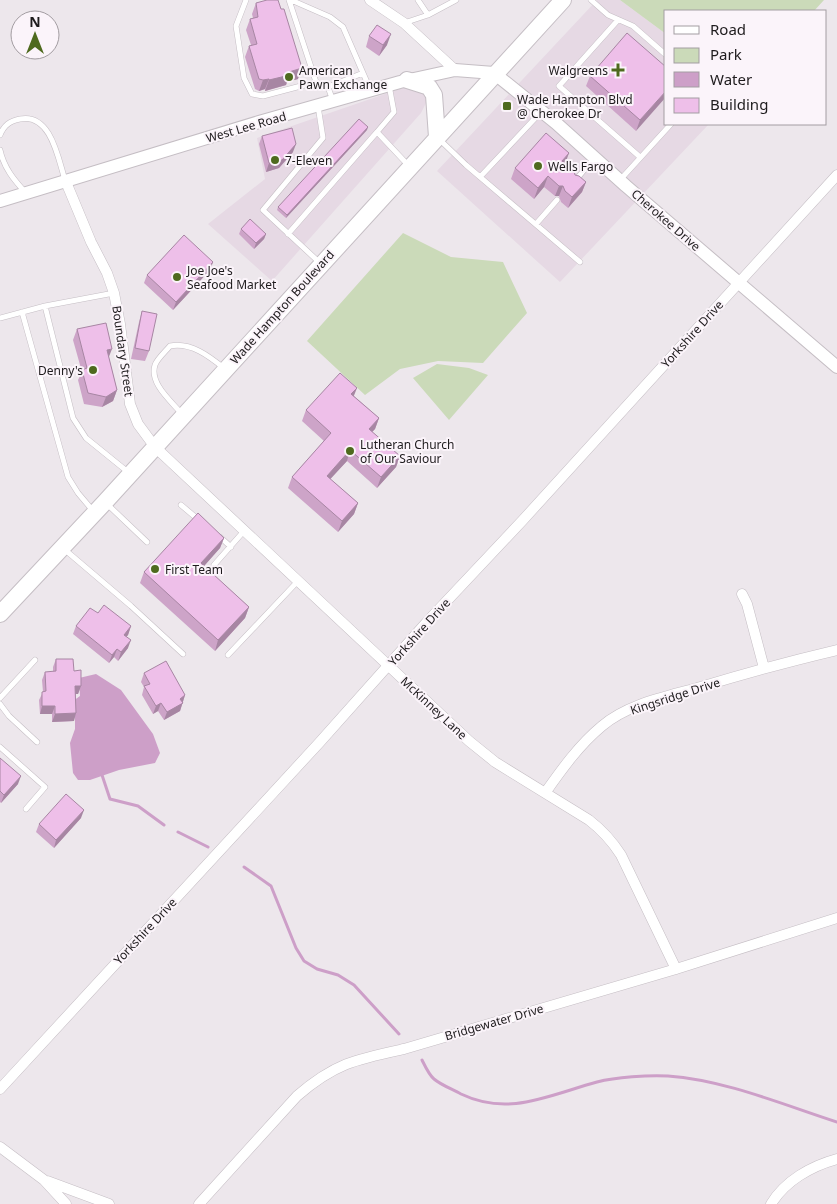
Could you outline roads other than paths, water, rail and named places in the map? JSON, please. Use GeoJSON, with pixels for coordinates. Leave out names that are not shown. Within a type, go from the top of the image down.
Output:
{"type":"FeatureCollection","features":[{"type":"Feature","properties":{"kind":"main road","name":"Wade Hampton Boulevard"},"geometry":{"type":"LineString","coordinates":[[0,614],[130,474],[151,441],[183,416],[556,5]]}},
{"type":"Feature","properties":{"kind":"main road"},"geometry":{"type":"LineString","coordinates":[[407,80],[429,87],[434,95],[437,137]]}},
{"type":"Feature","properties":{"kind":"street"},"geometry":{"type":"LineString","coordinates":[[370,0],[404,23],[455,70]]}},
{"type":"Feature","properties":{"kind":"street","name":"West Lee Road"},"geometry":{"type":"LineString","coordinates":[[0,201],[407,80],[455,70],[494,73]]}},
{"type":"Feature","properties":{"kind":"street","name":"Cherokee Drive"},"geometry":{"type":"LineString","coordinates":[[494,73],[542,111],[837,367]]}},
{"type":"Feature","properties":{"kind":"street","name":"Yorkshire Drive"},"geometry":{"type":"LineString","coordinates":[[0,1090],[294,771],[388,665],[837,175]]}},
{"type":"Feature","properties":{"kind":"street","name":"Boundary Street"},"geometry":{"type":"LineString","coordinates":[[66,182],[90,242],[107,273],[114,293],[120,324],[130,404],[138,424],[151,441]]}},
{"type":"Feature","properties":{"kind":"street","name":"McKinney Lane"},"geometry":{"type":"LineString","coordinates":[[151,441],[244,531],[469,741],[495,762],[589,820],[612,842],[621,855],[676,969]]}},
{"type":"Feature","properties":{"kind":"street"},"geometry":{"type":"LineString","coordinates":[[742,594],[747,604],[764,668]]}},
{"type":"Feature","properties":{"kind":"street","name":"Kingsridge Drive"},"geometry":{"type":"LineString","coordinates":[[545,793],[582,745],[602,726],[632,708],[764,668],[837,650]]}},
{"type":"Feature","properties":{"kind":"street","name":"Bridgewater Drive"},"geometry":{"type":"LineString","coordinates":[[199,1204],[297,1096],[334,1069],[361,1058],[404,1049],[676,969],[837,918]]}},
{"type":"Feature","properties":{"kind":"street"},"geometry":{"type":"LineString","coordinates":[[0,1147],[44,1180],[66,1204]]}},
{"type":"Feature","properties":{"kind":"street"},"geometry":{"type":"LineString","coordinates":[[770,1204],[790,1181],[817,1166],[837,1159]]}},
{"type":"Feature","properties":{"kind":"street"},"geometry":{"type":"LineString","coordinates":[[44,1180],[109,1204]]}},
{"type":"Feature","properties":{"kind":"lane"},"geometry":{"type":"LineString","coordinates":[[246,0],[236,26],[244,78],[252,94],[263,96],[316,82],[328,87],[334,101]]}},
{"type":"Feature","properties":{"kind":"lane"},"geometry":{"type":"LineString","coordinates":[[290,0],[316,82]]}},
{"type":"Feature","properties":{"kind":"lane"},"geometry":{"type":"LineString","coordinates":[[290,0],[330,17],[343,26],[371,90]]}},
{"type":"Feature","properties":{"kind":"lane"},"geometry":{"type":"LineString","coordinates":[[418,0],[428,15]]}},
{"type":"Feature","properties":{"kind":"lane"},"geometry":{"type":"LineString","coordinates":[[404,23],[428,15],[456,0]]}},
{"type":"Feature","properties":{"kind":"lane"},"geometry":{"type":"LineString","coordinates":[[591,0],[608,15],[633,26],[664,53]]}},
{"type":"Feature","properties":{"kind":"lane"},"geometry":{"type":"LineString","coordinates":[[618,20],[559,86],[640,158]]}},
{"type":"Feature","properties":{"kind":"lane"},"geometry":{"type":"LineString","coordinates":[[328,87],[363,73]]}},
{"type":"Feature","properties":{"kind":"lane"},"geometry":{"type":"LineString","coordinates":[[288,234],[394,112],[389,85]]}},
{"type":"Feature","properties":{"kind":"lane"},"geometry":{"type":"LineString","coordinates":[[318,106],[323,138],[263,210],[321,264]]}},
{"type":"Feature","properties":{"kind":"lane"},"geometry":{"type":"LineString","coordinates":[[480,177],[542,111]]}},
{"type":"Feature","properties":{"kind":"lane"},"geometry":{"type":"LineString","coordinates":[[0,135],[4,127],[10,122],[17,120],[26,118],[36,120],[44,125],[66,182]]}},
{"type":"Feature","properties":{"kind":"lane"},"geometry":{"type":"LineString","coordinates":[[620,180],[670,125]]}},
{"type":"Feature","properties":{"kind":"lane"},"geometry":{"type":"LineString","coordinates":[[377,132],[410,167]]}},
{"type":"Feature","properties":{"kind":"lane"},"geometry":{"type":"LineString","coordinates":[[437,137],[480,177],[580,262]]}},
{"type":"Feature","properties":{"kind":"lane"},"geometry":{"type":"LineString","coordinates":[[0,150],[8,171],[26,193]]}},
{"type":"Feature","properties":{"kind":"lane"},"geometry":{"type":"LineString","coordinates":[[574,183],[595,158]]}},
{"type":"Feature","properties":{"kind":"lane"},"geometry":{"type":"LineString","coordinates":[[536,224],[557,200]]}},
{"type":"Feature","properties":{"kind":"lane"},"geometry":{"type":"LineString","coordinates":[[0,318],[45,306],[114,293]]}},
{"type":"Feature","properties":{"kind":"lane"},"geometry":{"type":"LineString","coordinates":[[45,306],[73,418],[86,438],[130,474]]}},
{"type":"Feature","properties":{"kind":"lane"},"geometry":{"type":"LineString","coordinates":[[22,312],[68,477],[78,493],[147,542]]}},
{"type":"Feature","properties":{"kind":"lane"},"geometry":{"type":"LineString","coordinates":[[183,416],[156,383],[154,377],[155,365],[170,346],[178,344],[206,353],[225,369]]}},
{"type":"Feature","properties":{"kind":"lane"},"geometry":{"type":"LineString","coordinates":[[181,505],[202,523]]}},
{"type":"Feature","properties":{"kind":"lane"},"geometry":{"type":"LineString","coordinates":[[214,565],[244,531]]}},
{"type":"Feature","properties":{"kind":"lane"},"geometry":{"type":"LineString","coordinates":[[216,535],[231,546]]}},
{"type":"Feature","properties":{"kind":"lane"},"geometry":{"type":"LineString","coordinates":[[62,547],[131,606],[183,654]]}},
{"type":"Feature","properties":{"kind":"lane"},"geometry":{"type":"LineString","coordinates":[[228,655],[298,581]]}},
{"type":"Feature","properties":{"kind":"lane"},"geometry":{"type":"LineString","coordinates":[[0,698],[35,660]]}},
{"type":"Feature","properties":{"kind":"lane"},"geometry":{"type":"LineString","coordinates":[[0,704],[9,716],[37,742]]}},
{"type":"Feature","properties":{"kind":"lane"},"geometry":{"type":"LineString","coordinates":[[0,747],[45,788],[26,809]]}},
{"type":"Feature","properties":{"kind":"water"},"geometry":{"type":"Polygon","coordinates":[[[96,674],[121,690],[153,734],[160,753],[155,763],[119,770],[90,780],[78,780],[73,773],[70,743],[75,729],[75,706],[73,701],[80,696],[79,678],[96,674]]]}},
{"type":"Feature","properties":{"kind":"waterway"},"geometry":{"type":"LineString","coordinates":[[102,775],[110,799],[138,806],[164,825]]}},
{"type":"Feature","properties":{"kind":"waterway"},"geometry":{"type":"LineString","coordinates":[[178,832],[208,847]]}},
{"type":"Feature","properties":{"kind":"waterway"},"geometry":{"type":"LineString","coordinates":[[244,867],[271,886],[296,948],[304,961],[317,969],[338,975],[354,985],[399,1034]]}},
{"type":"Feature","properties":{"kind":"waterway"},"geometry":{"type":"LineString","coordinates":[[422,1060],[430,1075],[440,1083],[479,1101],[496,1104],[529,1102],[613,1079],[668,1076],[711,1082],[837,1122]]}},
{"type":"Feature","properties":{"kind":"place","name":"Walgreens"},"geometry":{"type":"Point","coordinates":[618,70]}},
{"type":"Feature","properties":{"kind":"place","name":"American Pawn Exchange"},"geometry":{"type":"Point","coordinates":[289,77]}},
{"type":"Feature","properties":{"kind":"place","name":"Wade Hampton Blvd @ Cherokee Dr"},"geometry":{"type":"Point","coordinates":[507,106]}},
{"type":"Feature","properties":{"kind":"place","name":"7-Eleven"},"geometry":{"type":"Point","coordinates":[275,160]}},
{"type":"Feature","properties":{"kind":"place","name":"Wells Fargo"},"geometry":{"type":"Point","coordinates":[538,166]}},
{"type":"Feature","properties":{"kind":"place","name":"Joe Joe's Seafood Market"},"geometry":{"type":"Point","coordinates":[177,277]}},
{"type":"Feature","properties":{"kind":"place","name":"Denny's"},"geometry":{"type":"Point","coordinates":[93,370]}},
{"type":"Feature","properties":{"kind":"place","name":"Lutheran Church of Our Saviour"},"geometry":{"type":"Point","coordinates":[350,451]}},
{"type":"Feature","properties":{"kind":"place","name":"First Team"},"geometry":{"type":"Point","coordinates":[155,569]}}]}
